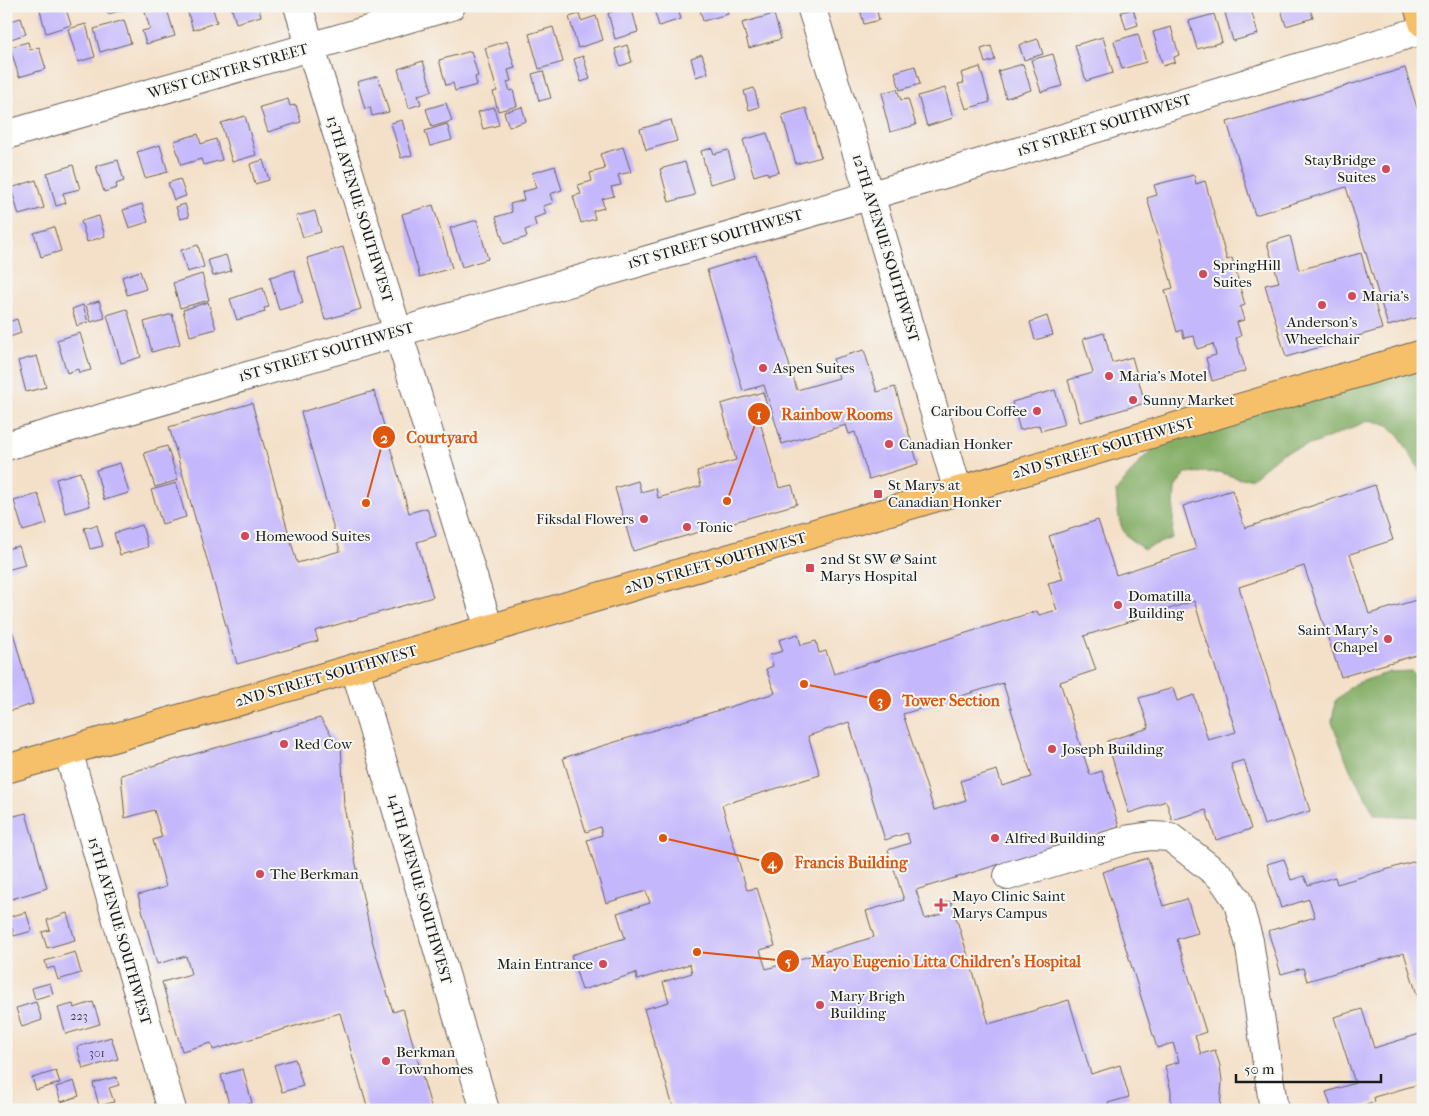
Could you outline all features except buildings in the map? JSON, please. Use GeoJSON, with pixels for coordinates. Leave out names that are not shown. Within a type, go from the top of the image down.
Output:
{"type":"FeatureCollection","features":[{"type":"Feature","properties":{"kind":"main road"},"geometry":{"type":"LineString","coordinates":[[1418,6],[1423,23]]}},
{"type":"Feature","properties":{"kind":"main road","name":"2ND STREET SOUTHWEST"},"geometry":{"type":"LineString","coordinates":[[6,769],[958,492],[1423,354]]}},
{"type":"Feature","properties":{"kind":"street","name":"13TH AVENUE SOUTHWEST"},"geometry":{"type":"LineString","coordinates":[[298,6],[489,629]]}},
{"type":"Feature","properties":{"kind":"street","name":"WEST CENTER STREET"},"geometry":{"type":"LineString","coordinates":[[6,135],[451,6]]}},
{"type":"Feature","properties":{"kind":"street","name":"12TH AVENUE SOUTHWEST"},"geometry":{"type":"LineString","coordinates":[[811,6],[870,195],[958,492]]}},
{"type":"Feature","properties":{"kind":"street","name":"1ST STREET SOUTHWEST"},"geometry":{"type":"LineString","coordinates":[[6,446],[398,330],[870,195],[1423,30]]}},
{"type":"Feature","properties":{"kind":"street","name":"14TH AVENUE SOUTHWEST"},"geometry":{"type":"LineString","coordinates":[[355,668],[485,1110]]}},
{"type":"Feature","properties":{"kind":"street","name":"15TH AVENUE SOUTHWEST"},"geometry":{"type":"LineString","coordinates":[[68,752],[172,1110]]}},
{"type":"Feature","properties":{"kind":"street"},"geometry":{"type":"LineString","coordinates":[[1008,876],[1130,839],[1152,836],[1170,837],[1221,876],[1238,900],[1249,941],[1274,1110]]}},
{"type":"Feature","properties":{"kind":"green space"},"geometry":{"type":"Polygon","coordinates":[[[1423,347],[1423,476],[1400,437],[1388,425],[1370,420],[1316,443],[1282,453],[1252,478],[1240,479],[1219,472],[1185,473],[1175,488],[1172,538],[1144,549],[1124,532],[1119,518],[1116,491],[1144,457],[1167,437],[1423,347]]]}},
{"type":"Feature","properties":{"kind":"green space"},"geometry":{"type":"Polygon","coordinates":[[[1411,671],[1423,681],[1423,817],[1375,815],[1349,767],[1332,722],[1335,701],[1354,684],[1390,672],[1411,671]]]}},
{"type":"Feature","properties":{"kind":"place","name":"StayBridge Suites"},"geometry":{"type":"Point","coordinates":[1386,169]}},
{"type":"Feature","properties":{"kind":"place","name":"SpringHill Suites"},"geometry":{"type":"Point","coordinates":[1203,274]}},
{"type":"Feature","properties":{"kind":"place","name":"Maria's"},"geometry":{"type":"Point","coordinates":[1352,296]}},
{"type":"Feature","properties":{"kind":"place","name":"Anderson's Wheelchair"},"geometry":{"type":"Point","coordinates":[1322,305]}},
{"type":"Feature","properties":{"kind":"place","name":"Aspen Suites"},"geometry":{"type":"Point","coordinates":[763,368]}},
{"type":"Feature","properties":{"kind":"place","name":"Maria's Motel"},"geometry":{"type":"Point","coordinates":[1109,376]}},
{"type":"Feature","properties":{"kind":"place","name":"Sunny Market"},"geometry":{"type":"Point","coordinates":[1133,400]}},
{"type":"Feature","properties":{"kind":"place","name":"Caribou Coffee"},"geometry":{"type":"Point","coordinates":[1037,411]}},
{"type":"Feature","properties":{"kind":"place","name":"Canadian Honker"},"geometry":{"type":"Point","coordinates":[889,444]}},
{"type":"Feature","properties":{"kind":"place","name":"St Marys at Canadian Honker"},"geometry":{"type":"Point","coordinates":[878,494]}},
{"type":"Feature","properties":{"kind":"place","name":"Rainbow Rooms"},"geometry":{"type":"Point","coordinates":[727,501]}},
{"type":"Feature","properties":{"kind":"place","name":"Courtyard"},"geometry":{"type":"Point","coordinates":[366,503]}},
{"type":"Feature","properties":{"kind":"place","name":"Fiksdal Flowers"},"geometry":{"type":"Point","coordinates":[644,519]}},
{"type":"Feature","properties":{"kind":"place","name":"Tonic"},"geometry":{"type":"Point","coordinates":[687,527]}},
{"type":"Feature","properties":{"kind":"place","name":"Homewood Suites"},"geometry":{"type":"Point","coordinates":[245,536]}},
{"type":"Feature","properties":{"kind":"place","name":"2nd St SW @ Saint Marys Hospital"},"geometry":{"type":"Point","coordinates":[810,568]}},
{"type":"Feature","properties":{"kind":"place","name":"Domatilla Building"},"geometry":{"type":"Point","coordinates":[1118,605]}},
{"type":"Feature","properties":{"kind":"place","name":"Saint Mary's Chapel"},"geometry":{"type":"Point","coordinates":[1388,639]}},
{"type":"Feature","properties":{"kind":"place","name":"Tower Section"},"geometry":{"type":"Point","coordinates":[804,684]}},
{"type":"Feature","properties":{"kind":"place","name":"Red Cow"},"geometry":{"type":"Point","coordinates":[284,744]}},
{"type":"Feature","properties":{"kind":"place","name":"Joseph Building"},"geometry":{"type":"Point","coordinates":[1052,749]}},
{"type":"Feature","properties":{"kind":"place","name":"Francis Building"},"geometry":{"type":"Point","coordinates":[663,838]}},
{"type":"Feature","properties":{"kind":"place","name":"Alfred Building"},"geometry":{"type":"Point","coordinates":[995,838]}},
{"type":"Feature","properties":{"kind":"place","name":"The Berkman"},"geometry":{"type":"Point","coordinates":[260,874]}},
{"type":"Feature","properties":{"kind":"place","name":"Mayo Clinic Saint Marys Campus"},"geometry":{"type":"Point","coordinates":[941,905]}},
{"type":"Feature","properties":{"kind":"place","name":"Mayo Eugenio Litta Children's Hospital"},"geometry":{"type":"Point","coordinates":[697,952]}},
{"type":"Feature","properties":{"kind":"place","name":"Main Entrance"},"geometry":{"type":"Point","coordinates":[603,964]}},
{"type":"Feature","properties":{"kind":"place","name":"Mary Brigh Building"},"geometry":{"type":"Point","coordinates":[820,1005]}},
{"type":"Feature","properties":{"kind":"place","name":"Berkman Townhomes"},"geometry":{"type":"Point","coordinates":[386,1061]}}]}
